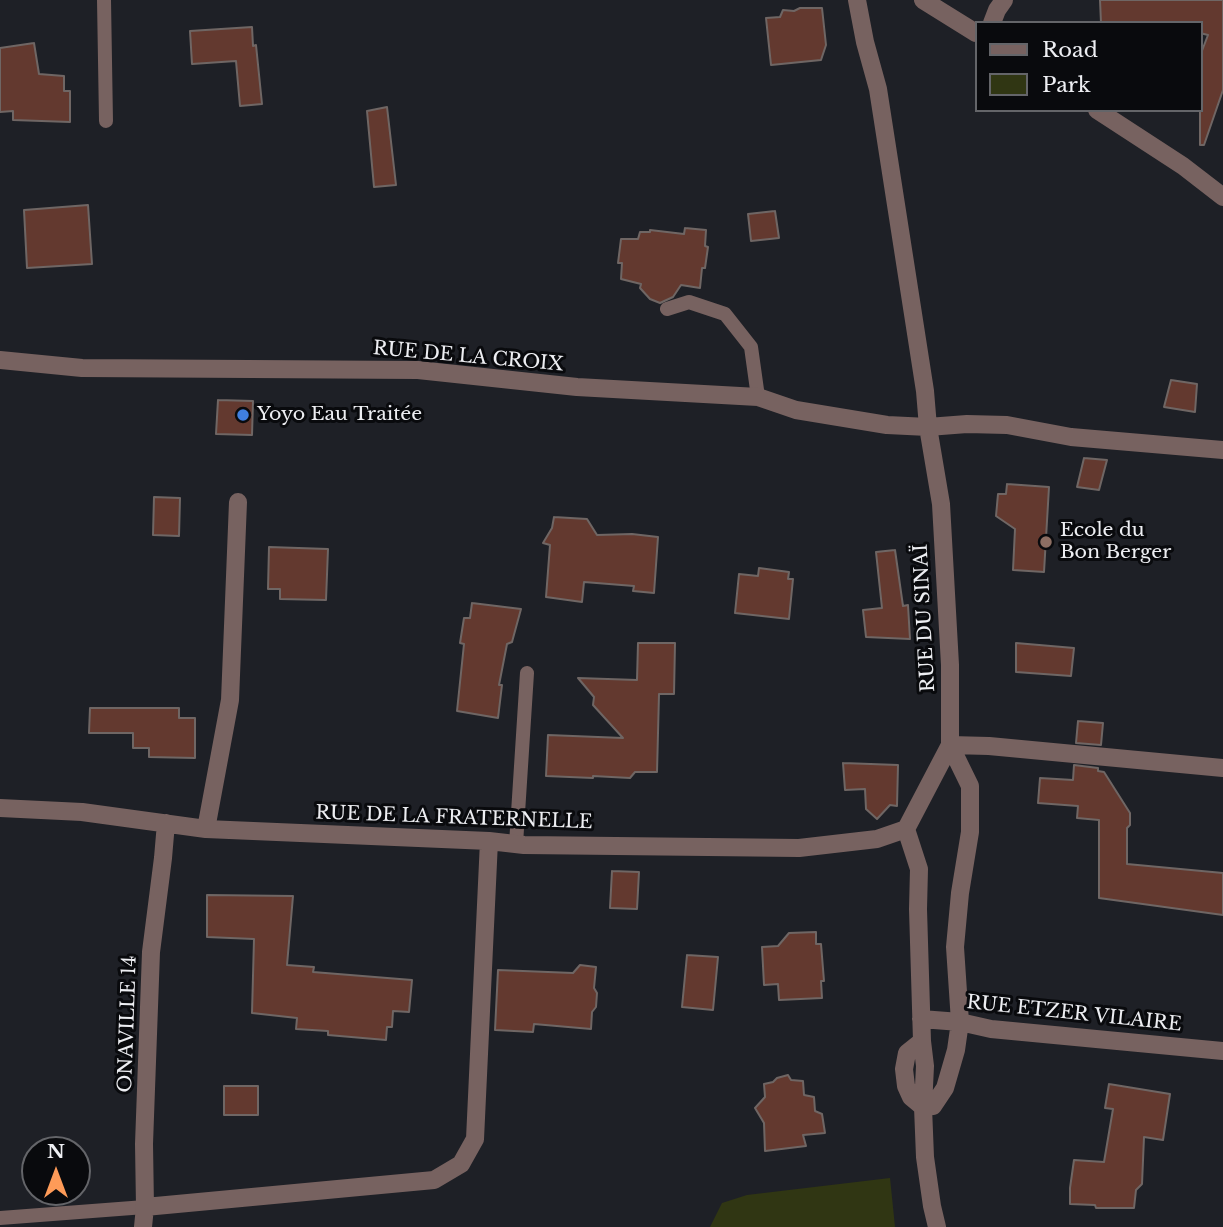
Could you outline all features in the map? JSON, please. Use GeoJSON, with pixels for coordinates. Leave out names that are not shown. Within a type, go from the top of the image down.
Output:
{"type":"FeatureCollection","features":[{"type":"Feature","properties":{"kind":"street","name":"RUE DU SINAÏ"},"geometry":{"type":"LineString","coordinates":[[857,0],[878,89],[941,505],[950,665],[950,745],[906,829]]}},
{"type":"Feature","properties":{"kind":"street"},"geometry":{"type":"LineString","coordinates":[[923,0],[974,32]]}},
{"type":"Feature","properties":{"kind":"street"},"geometry":{"type":"LineString","coordinates":[[993,21],[1004,0]]}},
{"type":"Feature","properties":{"kind":"street"},"geometry":{"type":"LineString","coordinates":[[1100,112],[1183,166],[1223,197]]}},
{"type":"Feature","properties":{"kind":"street","name":"RUE DE LA CROIX"},"geometry":{"type":"LineString","coordinates":[[0,360],[82,368],[418,370],[577,387],[758,397],[796,410],[887,425],[1007,425],[1071,437],[1223,450]]}},
{"type":"Feature","properties":{"kind":"street"},"geometry":{"type":"LineString","coordinates":[[206,829],[230,700],[238,502]]}},
{"type":"Feature","properties":{"kind":"street"},"geometry":{"type":"LineString","coordinates":[[923,1107],[933,1106],[945,1088],[956,1050],[960,1022],[955,947],[970,832],[971,786],[950,745],[989,746],[1223,768]]}},
{"type":"Feature","properties":{"kind":"street","name":"RUE DE LA FRATERNELLE"},"geometry":{"type":"LineString","coordinates":[[0,808],[82,811],[206,829],[516,844],[799,848],[877,839],[906,829]]}},
{"type":"Feature","properties":{"kind":"street","name":"ONAVILLE 14"},"geometry":{"type":"LineString","coordinates":[[143,1227],[151,952],[166,823]]}},
{"type":"Feature","properties":{"kind":"street"},"geometry":{"type":"LineString","coordinates":[[906,829],[919,869],[925,1157],[937,1227]]}},
{"type":"Feature","properties":{"kind":"street"},"geometry":{"type":"LineString","coordinates":[[145,1207],[434,1180],[461,1164],[475,1139],[489,841]]}},
{"type":"Feature","properties":{"kind":"street","name":"RUE ETZER VILAIRE"},"geometry":{"type":"LineString","coordinates":[[921,1019],[960,1022],[991,1029],[1223,1051]]}},
{"type":"Feature","properties":{"kind":"lane"},"geometry":{"type":"LineString","coordinates":[[104,0],[106,121]]}},
{"type":"Feature","properties":{"kind":"lane"},"geometry":{"type":"LineString","coordinates":[[667,309],[689,302],[724,314],[751,347],[758,397]]}},
{"type":"Feature","properties":{"kind":"lane"},"geometry":{"type":"LineString","coordinates":[[516,844],[527,673]]}},
{"type":"Feature","properties":{"kind":"lane"},"geometry":{"type":"LineString","coordinates":[[0,1218],[145,1207]]}},
{"type":"Feature","properties":{"kind":"green space"},"geometry":{"type":"Polygon","coordinates":[[[890,1178],[895,1227],[710,1227],[722,1203],[747,1195],[890,1178]]]}},
{"type":"Feature","properties":{"kind":"building"},"geometry":{"type":"Polygon","coordinates":[[[1100,0],[1223,0],[1223,90],[1204,145],[1200,145],[1202,51],[1208,35],[1202,34],[1202,21],[1101,21],[1100,0]]]}},
{"type":"Feature","properties":{"kind":"building"},"geometry":{"type":"Polygon","coordinates":[[[800,8],[822,8],[826,45],[821,60],[771,65],[766,18],[780,17],[783,10],[794,11],[800,8]]]}},
{"type":"Feature","properties":{"kind":"building"},"geometry":{"type":"Polygon","coordinates":[[[252,27],[262,104],[240,106],[236,61],[192,64],[190,31],[252,27]]]}},
{"type":"Feature","properties":{"kind":"building"},"geometry":{"type":"Polygon","coordinates":[[[34,43],[39,74],[64,76],[64,91],[70,91],[70,122],[13,120],[13,111],[0,112],[0,48],[34,43]]]}},
{"type":"Feature","properties":{"kind":"building"},"geometry":{"type":"Polygon","coordinates":[[[387,107],[396,185],[374,187],[367,111],[387,107]]]}},
{"type":"Feature","properties":{"kind":"building"},"geometry":{"type":"Polygon","coordinates":[[[88,205],[92,264],[27,268],[24,210],[88,205]]]}},
{"type":"Feature","properties":{"kind":"building"},"geometry":{"type":"Polygon","coordinates":[[[775,211],[779,238],[751,241],[748,214],[775,211]]]}},
{"type":"Feature","properties":{"kind":"building"},"geometry":{"type":"Polygon","coordinates":[[[685,228],[706,230],[705,246],[708,247],[700,288],[681,285],[673,297],[660,303],[650,299],[640,288],[641,284],[621,279],[622,263],[618,263],[621,239],[638,239],[640,232],[650,230],[684,234],[685,228]]]}},
{"type":"Feature","properties":{"kind":"building"},"geometry":{"type":"Polygon","coordinates":[[[1171,380],[1197,384],[1195,412],[1164,407],[1171,380]]]}},
{"type":"Feature","properties":{"kind":"building"},"geometry":{"type":"Polygon","coordinates":[[[218,400],[253,401],[252,435],[216,434],[218,400]]]}},
{"type":"Feature","properties":{"kind":"building"},"geometry":{"type":"Polygon","coordinates":[[[1084,458],[1107,460],[1099,490],[1077,487],[1084,458]]]}},
{"type":"Feature","properties":{"kind":"building"},"geometry":{"type":"Polygon","coordinates":[[[1007,484],[1049,487],[1044,572],[1013,570],[1015,529],[996,516],[998,494],[1006,494],[1007,484]]]}},
{"type":"Feature","properties":{"kind":"building"},"geometry":{"type":"Polygon","coordinates":[[[154,497],[180,498],[179,536],[153,535],[154,497]]]}},
{"type":"Feature","properties":{"kind":"building"},"geometry":{"type":"Polygon","coordinates":[[[554,517],[587,519],[597,535],[632,534],[658,537],[654,593],[633,591],[634,586],[584,582],[582,602],[546,597],[550,545],[543,543],[552,528],[554,517]]]}},
{"type":"Feature","properties":{"kind":"building"},"geometry":{"type":"Polygon","coordinates":[[[269,547],[328,549],[326,600],[280,599],[280,589],[268,589],[269,547]]]}},
{"type":"Feature","properties":{"kind":"building"},"geometry":{"type":"Polygon","coordinates":[[[895,550],[903,606],[908,605],[910,639],[866,637],[863,610],[882,608],[876,552],[895,550]]]}},
{"type":"Feature","properties":{"kind":"building"},"geometry":{"type":"Polygon","coordinates":[[[759,568],[789,572],[788,579],[793,579],[789,619],[735,613],[739,574],[758,576],[759,568]]]}},
{"type":"Feature","properties":{"kind":"building"},"geometry":{"type":"Polygon","coordinates":[[[472,603],[521,609],[512,642],[507,644],[499,685],[502,685],[498,718],[457,711],[464,644],[460,643],[464,618],[470,618],[472,603]]]}},
{"type":"Feature","properties":{"kind":"building"},"geometry":{"type":"Polygon","coordinates":[[[638,643],[675,643],[674,694],[659,694],[657,772],[635,772],[630,778],[546,776],[548,735],[623,738],[593,705],[594,697],[578,678],[637,680],[638,643]]]}},
{"type":"Feature","properties":{"kind":"building"},"geometry":{"type":"Polygon","coordinates":[[[1016,643],[1074,648],[1071,676],[1016,672],[1016,643]]]}},
{"type":"Feature","properties":{"kind":"building"},"geometry":{"type":"Polygon","coordinates":[[[90,708],[179,708],[179,718],[195,718],[195,758],[149,757],[149,748],[133,748],[133,733],[89,733],[90,708]]]}},
{"type":"Feature","properties":{"kind":"building"},"geometry":{"type":"Polygon","coordinates":[[[1078,721],[1103,723],[1101,745],[1076,743],[1078,721]]]}},
{"type":"Feature","properties":{"kind":"building"},"geometry":{"type":"Polygon","coordinates":[[[843,763],[898,765],[897,806],[890,805],[877,819],[866,809],[865,789],[845,790],[843,763]]]}},
{"type":"Feature","properties":{"kind":"building"},"geometry":{"type":"Polygon","coordinates":[[[1074,765],[1098,768],[1098,771],[1104,772],[1130,813],[1130,825],[1127,828],[1127,864],[1223,873],[1223,915],[1099,898],[1099,820],[1077,818],[1078,806],[1038,803],[1040,778],[1073,780],[1074,765]]]}},
{"type":"Feature","properties":{"kind":"building"},"geometry":{"type":"Polygon","coordinates":[[[612,871],[639,872],[637,909],[610,908],[612,871]]]}},
{"type":"Feature","properties":{"kind":"building"},"geometry":{"type":"Polygon","coordinates":[[[207,895],[293,896],[287,965],[314,967],[313,972],[412,980],[409,1012],[393,1011],[392,1027],[387,1027],[386,1040],[296,1029],[297,1018],[252,1013],[254,939],[207,937],[207,895]]]}},
{"type":"Feature","properties":{"kind":"building"},"geometry":{"type":"Polygon","coordinates":[[[816,932],[816,944],[821,944],[824,981],[821,981],[822,998],[779,1000],[778,984],[764,985],[762,947],[778,946],[789,933],[816,932]]]}},
{"type":"Feature","properties":{"kind":"building"},"geometry":{"type":"Polygon","coordinates":[[[687,955],[718,957],[713,1010],[682,1007],[687,955]]]}},
{"type":"Feature","properties":{"kind":"building"},"geometry":{"type":"Polygon","coordinates":[[[580,965],[596,967],[596,1007],[592,1012],[591,1029],[534,1024],[533,1032],[495,1030],[498,970],[573,973],[580,965]]]}},
{"type":"Feature","properties":{"kind":"building"},"geometry":{"type":"Polygon","coordinates":[[[788,1075],[791,1080],[803,1081],[804,1095],[814,1097],[815,1111],[822,1114],[825,1133],[803,1135],[806,1146],[765,1151],[764,1123],[755,1108],[765,1097],[764,1084],[788,1075]]]}},
{"type":"Feature","properties":{"kind":"building"},"geometry":{"type":"Polygon","coordinates":[[[1109,1084],[1170,1094],[1163,1140],[1144,1137],[1142,1184],[1136,1190],[1134,1208],[1096,1208],[1095,1205],[1070,1204],[1074,1160],[1104,1162],[1113,1109],[1105,1108],[1109,1084]]]}},
{"type":"Feature","properties":{"kind":"building"},"geometry":{"type":"Polygon","coordinates":[[[224,1086],[258,1086],[258,1115],[224,1115],[224,1086]]]}},
{"type":"Feature","properties":{"kind":"place","name":"Yoyo Eau Traitée"},"geometry":{"type":"Point","coordinates":[243,415]}},
{"type":"Feature","properties":{"kind":"place","name":"Ecole du Bon Berger"},"geometry":{"type":"Point","coordinates":[1046,542]}}]}
